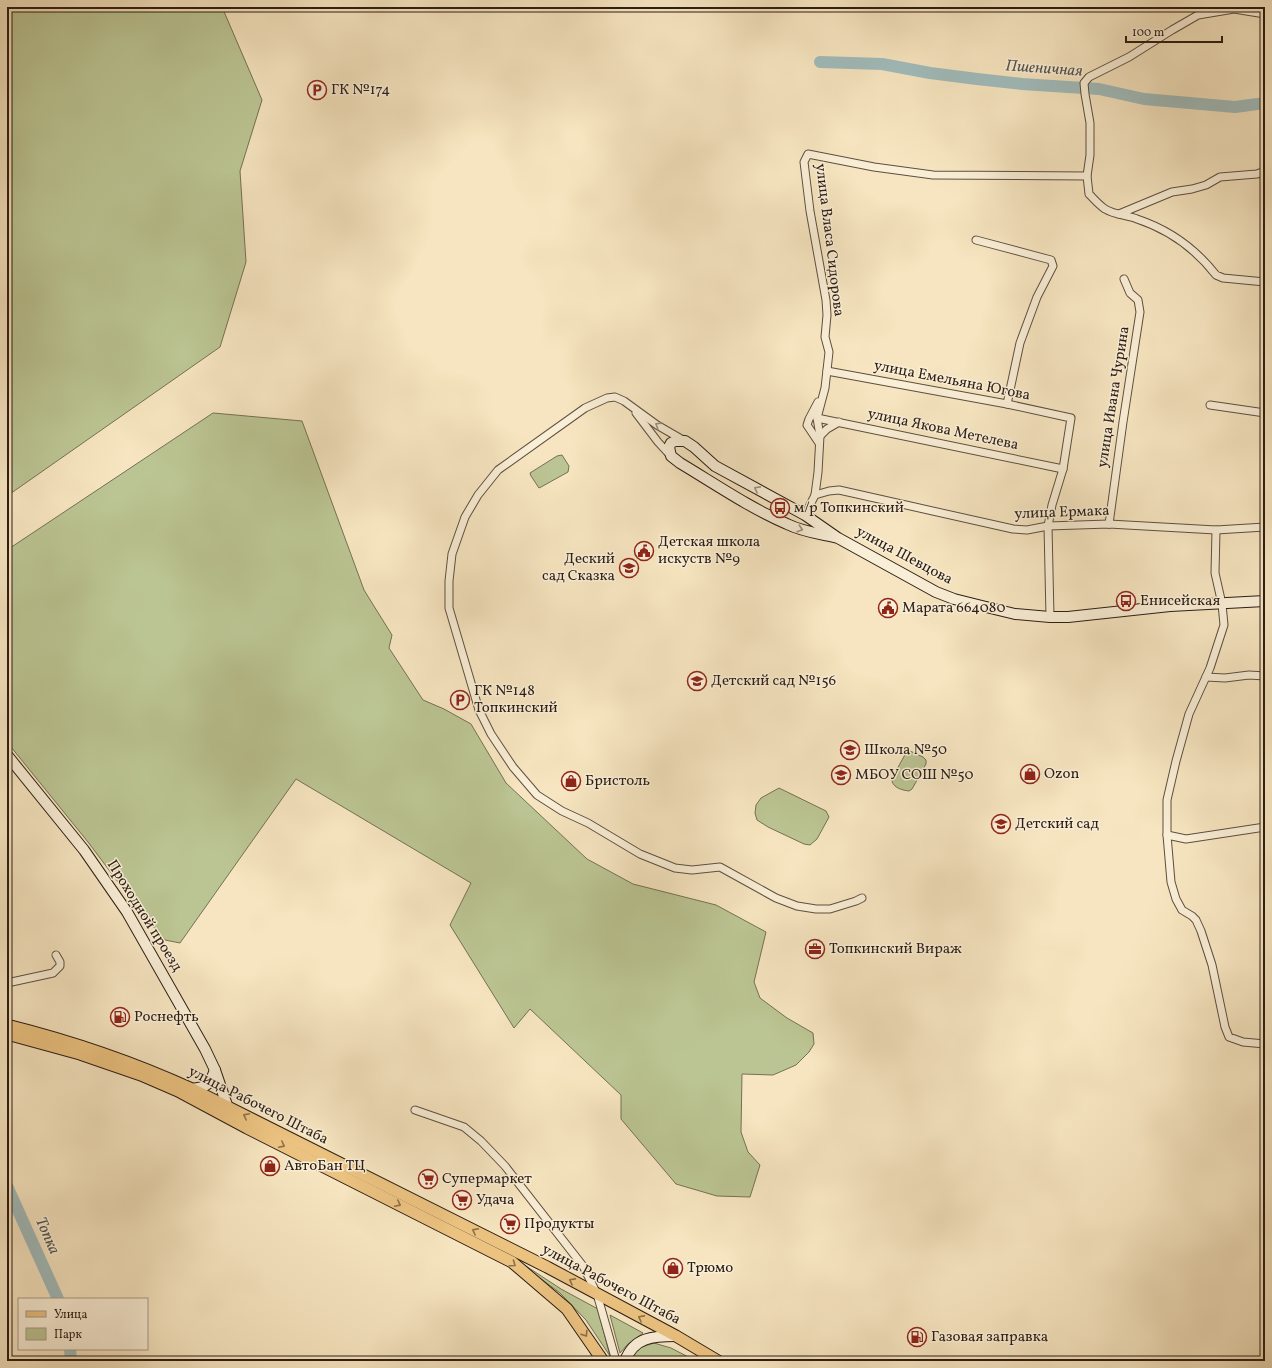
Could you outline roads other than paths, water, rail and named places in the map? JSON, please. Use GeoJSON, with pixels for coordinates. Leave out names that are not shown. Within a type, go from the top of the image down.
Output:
{"type":"FeatureCollection","features":[{"type":"Feature","properties":{"kind":"main road"},"geometry":{"type":"LineString","coordinates":[[685,441],[680,440],[671,443],[669,446],[671,456],[680,463],[788,525],[810,532],[838,538]]}},
{"type":"Feature","properties":{"kind":"main road","name":"улица Шевцова"},"geometry":{"type":"LineString","coordinates":[[685,441],[715,466],[806,515],[838,538],[936,592],[954,599],[1015,614],[1050,617],[1068,617],[1170,606],[1265,601]]}},
{"type":"Feature","properties":{"kind":"main road","name":"Проходной проезд"},"geometry":{"type":"LineString","coordinates":[[7,755],[84,850],[123,905],[216,1070],[230,1118]]}},
{"type":"Feature","properties":{"kind":"main road","name":"улица Рабочего Штаба"},"geometry":{"type":"LineString","coordinates":[[7,1025],[80,1045],[141,1067],[192,1089],[547,1267],[676,1336],[718,1361]]}},
{"type":"Feature","properties":{"kind":"main road","name":"улица Рабочего Штаба"},"geometry":{"type":"LineString","coordinates":[[7,1034],[80,1054],[141,1075],[192,1098],[512,1262],[567,1309],[603,1361]]}},
{"type":"Feature","properties":{"kind":"main road"},"geometry":{"type":"LineString","coordinates":[[192,1089],[203,1088],[210,1084],[216,1070]]}},
{"type":"Feature","properties":{"kind":"main road"},"geometry":{"type":"LineString","coordinates":[[212,1108],[220,1109],[227,1106]]}},
{"type":"Feature","properties":{"kind":"main road"},"geometry":{"type":"LineString","coordinates":[[625,1361],[629,1352],[638,1343],[646,1339],[655,1336],[676,1336]]}},
{"type":"Feature","properties":{"kind":"street"},"geometry":{"type":"LineString","coordinates":[[1265,14],[1234,9],[1198,15],[1129,57],[1089,77],[1084,83],[1090,123],[1090,155],[1087,176],[1089,194],[1105,209],[1137,218],[1187,244],[1216,275],[1223,278],[1265,282]]}},
{"type":"Feature","properties":{"kind":"street","name":"улица Власа Сидорова"},"geometry":{"type":"LineString","coordinates":[[815,496],[820,439],[817,418],[825,388],[829,352],[825,337],[827,315],[826,300],[806,183],[804,162],[808,154],[874,167],[934,175],[1087,176]]}},
{"type":"Feature","properties":{"kind":"street"},"geometry":{"type":"LineString","coordinates":[[1119,214],[1172,192],[1206,185],[1224,176],[1257,174],[1265,171]]}},
{"type":"Feature","properties":{"kind":"street"},"geometry":{"type":"LineString","coordinates":[[976,240],[1051,260],[1053,266],[1037,297],[1020,343],[1007,404]]}},
{"type":"Feature","properties":{"kind":"street","name":"улица Ивана Чурина"},"geometry":{"type":"LineString","coordinates":[[1109,524],[1122,422],[1140,312],[1138,300],[1130,293],[1124,279]]}},
{"type":"Feature","properties":{"kind":"street","name":"улица Емельяна Югова"},"geometry":{"type":"LineString","coordinates":[[827,371],[1007,404],[1071,418],[1063,469]]}},
{"type":"Feature","properties":{"kind":"street"},"geometry":{"type":"LineString","coordinates":[[825,388],[807,425],[820,439],[827,429],[839,422]]}},
{"type":"Feature","properties":{"kind":"street","name":"улица Шевцова"},"geometry":{"type":"LineString","coordinates":[[685,441],[632,408],[624,401],[615,397],[607,398],[585,408],[498,470],[478,495],[465,517],[452,554],[448,581],[449,608],[481,715],[491,734],[513,767],[537,795],[562,811],[588,823],[640,854],[675,868],[692,870],[720,866],[776,898],[797,906],[830,909],[862,898]]}},
{"type":"Feature","properties":{"kind":"street"},"geometry":{"type":"LineString","coordinates":[[1210,405],[1265,413]]}},
{"type":"Feature","properties":{"kind":"street"},"geometry":{"type":"LineString","coordinates":[[632,408],[658,442],[671,456]]}},
{"type":"Feature","properties":{"kind":"street","name":"улица Якова Метелева"},"geometry":{"type":"LineString","coordinates":[[817,418],[1063,469]]}},
{"type":"Feature","properties":{"kind":"street"},"geometry":{"type":"LineString","coordinates":[[1050,617],[1048,526],[1052,505],[1063,469]]}},
{"type":"Feature","properties":{"kind":"street","name":"улица Ермака"},"geometry":{"type":"LineString","coordinates":[[815,496],[829,491],[839,490],[1013,529],[1028,530],[1048,526],[1109,524],[1216,530],[1265,527]]}},
{"type":"Feature","properties":{"kind":"street"},"geometry":{"type":"LineString","coordinates":[[806,515],[815,496]]}},
{"type":"Feature","properties":{"kind":"street"},"geometry":{"type":"LineString","coordinates":[[1216,530],[1215,573],[1222,604],[1224,625],[1206,677],[1189,714],[1167,800],[1167,835],[1171,882],[1176,899],[1182,910],[1196,920],[1201,931],[1212,965],[1225,1027],[1229,1037],[1243,1042],[1265,1044]]}},
{"type":"Feature","properties":{"kind":"street"},"geometry":{"type":"LineString","coordinates":[[1206,677],[1226,678],[1249,675],[1265,676]]}},
{"type":"Feature","properties":{"kind":"street"},"geometry":{"type":"LineString","coordinates":[[1167,835],[1186,839],[1265,827]]}},
{"type":"Feature","properties":{"kind":"street"},"geometry":{"type":"LineString","coordinates":[[7,983],[53,973],[60,966],[60,962],[56,955]]}},
{"type":"Feature","properties":{"kind":"street"},"geometry":{"type":"LineString","coordinates":[[416,1110],[464,1127],[481,1140],[505,1166],[583,1266],[597,1294],[616,1361]]}},
{"type":"Feature","properties":{"kind":"waterway","name":"Пшеничная"},"geometry":{"type":"LineString","coordinates":[[820,62],[882,64],[930,73],[977,79],[1022,84],[1099,89],[1144,99],[1235,107],[1265,103]]}},
{"type":"Feature","properties":{"kind":"waterway","name":"Топка"},"geometry":{"type":"LineString","coordinates":[[7,1186],[58,1298]]}},
{"type":"Feature","properties":{"kind":"waterway","name":"Топка"},"geometry":{"type":"LineString","coordinates":[[70,1350],[71,1361]]}},
{"type":"Feature","properties":{"kind":"place","name":"ГК №174"},"geometry":{"type":"Point","coordinates":[317,90]}},
{"type":"Feature","properties":{"kind":"place","name":"м/р Топкинский"},"geometry":{"type":"Point","coordinates":[780,508]}},
{"type":"Feature","properties":{"kind":"place","name":"Детская школа искуств №9"},"geometry":{"type":"Point","coordinates":[644,551]}},
{"type":"Feature","properties":{"kind":"place","name":"Деский сад Сказка"},"geometry":{"type":"Point","coordinates":[629,568]}},
{"type":"Feature","properties":{"kind":"place","name":"Енисейская"},"geometry":{"type":"Point","coordinates":[1126,601]}},
{"type":"Feature","properties":{"kind":"place","name":"Марата 664080"},"geometry":{"type":"Point","coordinates":[888,608]}},
{"type":"Feature","properties":{"kind":"place","name":"Детский сад №156"},"geometry":{"type":"Point","coordinates":[697,681]}},
{"type":"Feature","properties":{"kind":"place","name":"ГК №148 Топкинский"},"geometry":{"type":"Point","coordinates":[460,700]}},
{"type":"Feature","properties":{"kind":"place","name":"Школа №50"},"geometry":{"type":"Point","coordinates":[850,750]}},
{"type":"Feature","properties":{"kind":"place","name":"Ozon"},"geometry":{"type":"Point","coordinates":[1030,774]}},
{"type":"Feature","properties":{"kind":"place","name":"МБОУ СОШ №50"},"geometry":{"type":"Point","coordinates":[841,775]}},
{"type":"Feature","properties":{"kind":"place","name":"Бристоль"},"geometry":{"type":"Point","coordinates":[571,781]}},
{"type":"Feature","properties":{"kind":"place","name":"Детский сад"},"geometry":{"type":"Point","coordinates":[1001,824]}},
{"type":"Feature","properties":{"kind":"place","name":"Топкинский Вираж"},"geometry":{"type":"Point","coordinates":[815,949]}},
{"type":"Feature","properties":{"kind":"place","name":"Роснефть"},"geometry":{"type":"Point","coordinates":[120,1017]}},
{"type":"Feature","properties":{"kind":"place","name":"АвтоБан ТЦ"},"geometry":{"type":"Point","coordinates":[270,1166]}},
{"type":"Feature","properties":{"kind":"place","name":"Супермаркет"},"geometry":{"type":"Point","coordinates":[428,1179]}},
{"type":"Feature","properties":{"kind":"place","name":"Удача"},"geometry":{"type":"Point","coordinates":[462,1200]}},
{"type":"Feature","properties":{"kind":"place","name":"Продукты"},"geometry":{"type":"Point","coordinates":[510,1224]}},
{"type":"Feature","properties":{"kind":"place","name":"Трюмо"},"geometry":{"type":"Point","coordinates":[673,1268]}},
{"type":"Feature","properties":{"kind":"place","name":"Газовая заправка"},"geometry":{"type":"Point","coordinates":[917,1337]}}]}
